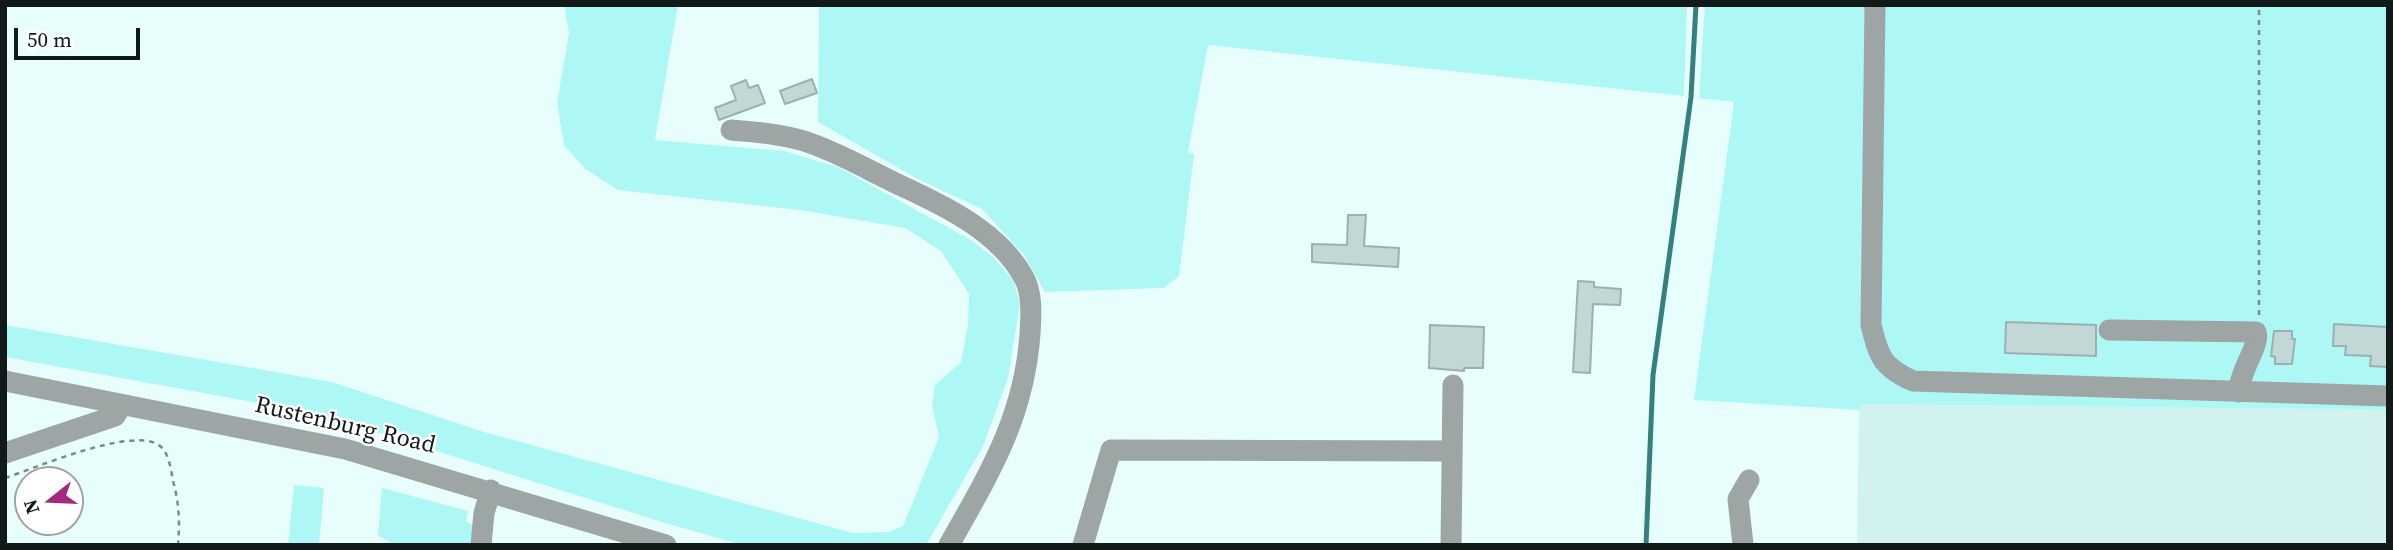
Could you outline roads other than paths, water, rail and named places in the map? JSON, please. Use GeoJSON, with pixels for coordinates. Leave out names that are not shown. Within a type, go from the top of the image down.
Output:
{"type":"FeatureCollection","features":[{"type":"Feature","properties":{"kind":"street"},"geometry":{"type":"LineString","coordinates":[[1875,5],[1871,325],[1879,356],[1893,372],[1913,381],[2388,396]]}},
{"type":"Feature","properties":{"kind":"street"},"geometry":{"type":"LineString","coordinates":[[731,130],[779,135],[807,142],[932,201],[988,236],[1025,278],[1031,310],[1028,360],[1021,395],[1009,433],[948,545]]}},
{"type":"Feature","properties":{"kind":"street"},"geometry":{"type":"LineString","coordinates":[[2109,330],[2256,332],[2256,345],[2239,377],[2239,392]]}},
{"type":"Feature","properties":{"kind":"street","name":"Rustenburg Road"},"geometry":{"type":"LineString","coordinates":[[5,381],[345,449],[667,545]]}},
{"type":"Feature","properties":{"kind":"street"},"geometry":{"type":"LineString","coordinates":[[1451,545],[1453,385]]}},
{"type":"Feature","properties":{"kind":"street"},"geometry":{"type":"LineString","coordinates":[[5,453],[115,416],[121,406]]}},
{"type":"Feature","properties":{"kind":"street"},"geometry":{"type":"LineString","coordinates":[[1083,545],[1111,450],[1452,451]]}},
{"type":"Feature","properties":{"kind":"street"},"geometry":{"type":"LineString","coordinates":[[1743,545],[1738,499],[1749,480]]}},
{"type":"Feature","properties":{"kind":"street"},"geometry":{"type":"LineString","coordinates":[[481,545],[484,513],[491,491]]}},
{"type":"Feature","properties":{"kind":"waterway"},"geometry":{"type":"LineString","coordinates":[[1646,545],[1653,375],[1691,97],[1696,5]]}}]}
